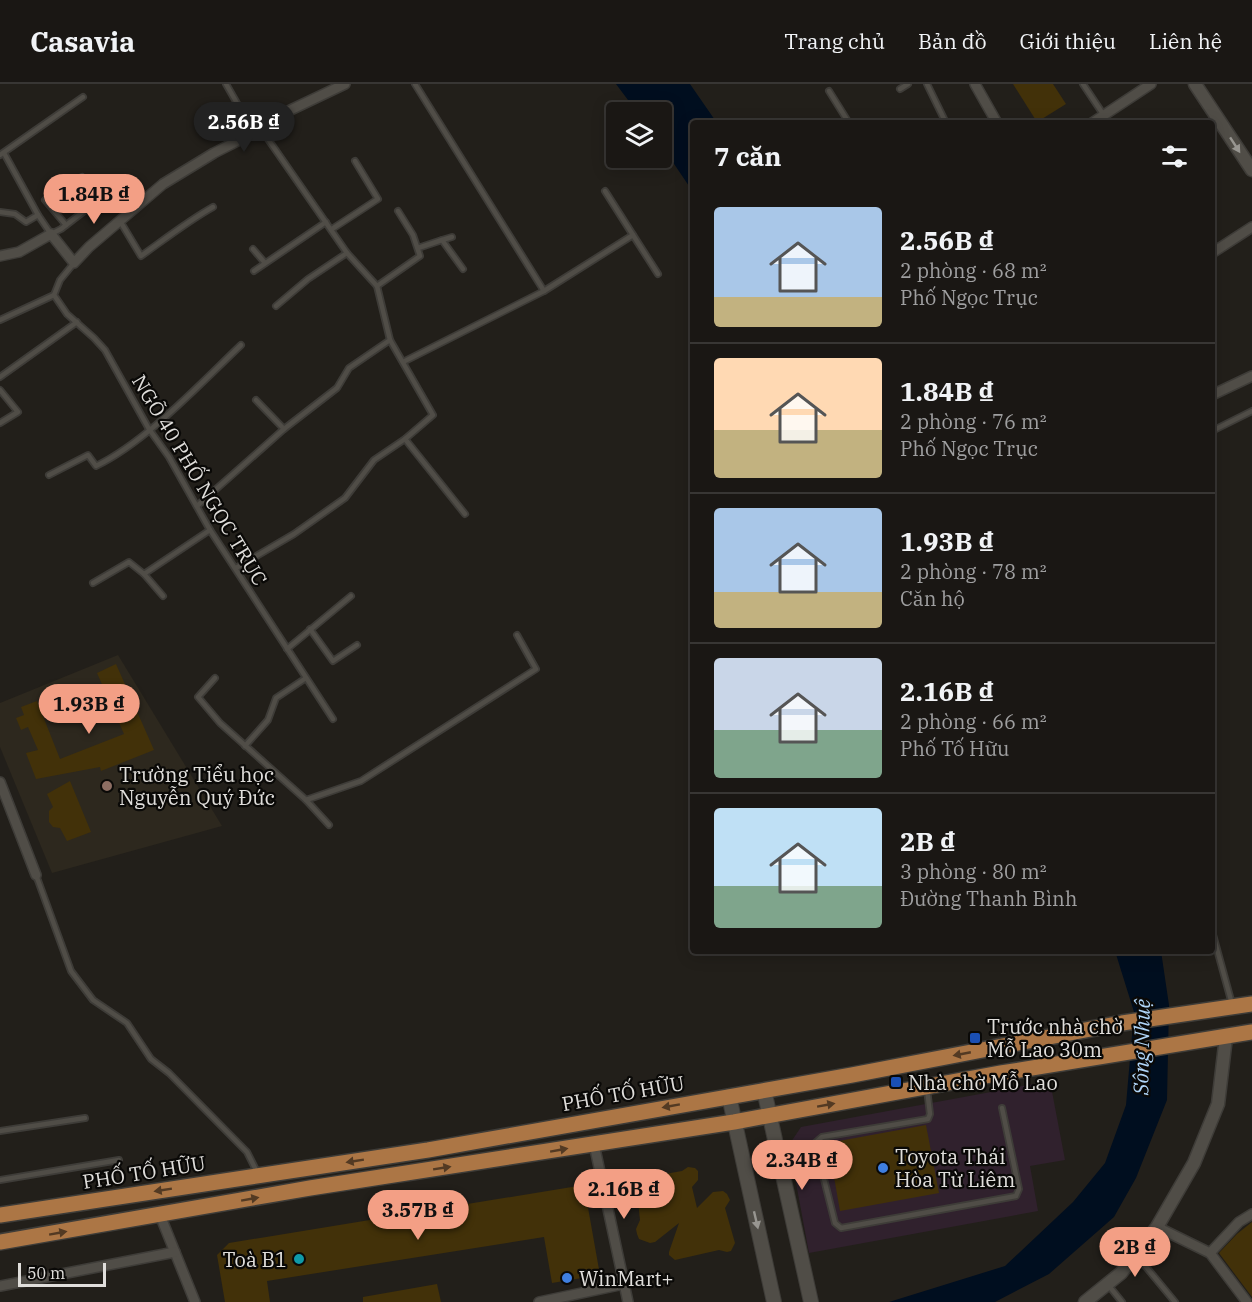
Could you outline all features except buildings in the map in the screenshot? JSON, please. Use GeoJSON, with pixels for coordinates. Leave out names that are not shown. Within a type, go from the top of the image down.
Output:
{"type":"FeatureCollection","features":[{"type":"Feature","properties":{"kind":"main road","name":"PHỐ TỐ HỮU"},"geometry":{"type":"LineString","coordinates":[[0,1215],[496,1138],[852,1075],[1122,1023],[1252,1004]]}},
{"type":"Feature","properties":{"kind":"main road"},"geometry":{"type":"LineString","coordinates":[[0,1242],[310,1188],[734,1122],[926,1086],[1252,1032]]}},
{"type":"Feature","properties":{"kind":"main road"},"geometry":{"type":"LineString","coordinates":[[764,1090],[812,1302]]}},
{"type":"Feature","properties":{"kind":"main road"},"geometry":{"type":"LineString","coordinates":[[729,1096],[774,1302]]}},
{"type":"Feature","properties":{"kind":"main road"},"geometry":{"type":"LineString","coordinates":[[496,1138],[502,1159]]}},
{"type":"Feature","properties":{"kind":"street"},"geometry":{"type":"LineString","coordinates":[[0,256],[19,252],[51,234],[74,263],[89,247],[163,184],[214,153],[257,131],[280,115],[345,84]]}},
{"type":"Feature","properties":{"kind":"street"},"geometry":{"type":"LineString","coordinates":[[975,84],[995,120]]}},
{"type":"Feature","properties":{"kind":"street"},"geometry":{"type":"LineString","coordinates":[[1106,119],[1151,84]]}},
{"type":"Feature","properties":{"kind":"street"},"geometry":{"type":"LineString","coordinates":[[1195,84],[1252,170]]}},
{"type":"Feature","properties":{"kind":"street"},"geometry":{"type":"LineString","coordinates":[[1215,251],[1252,227]]}},
{"type":"Feature","properties":{"kind":"street"},"geometry":{"type":"LineString","coordinates":[[1215,394],[1252,376]]}},
{"type":"Feature","properties":{"kind":"street"},"geometry":{"type":"LineString","coordinates":[[0,782],[36,875]]}},
{"type":"Feature","properties":{"kind":"street"},"geometry":{"type":"LineString","coordinates":[[1085,1302],[1121,1273],[1136,1254],[1157,1227],[1194,1163],[1218,1104],[1226,1037]]}},
{"type":"Feature","properties":{"kind":"street"},"geometry":{"type":"LineString","coordinates":[[594,1144],[628,1302]]}},
{"type":"Feature","properties":{"kind":"street"},"geometry":{"type":"LineString","coordinates":[[1210,1253],[1239,1222],[1252,1214]]}},
{"type":"Feature","properties":{"kind":"street"},"geometry":{"type":"LineString","coordinates":[[160,1215],[195,1302]]}},
{"type":"Feature","properties":{"kind":"street"},"geometry":{"type":"LineString","coordinates":[[1157,1227],[1210,1253],[1247,1302]]}},
{"type":"Feature","properties":{"kind":"street"},"geometry":{"type":"LineString","coordinates":[[0,1286],[175,1252]]}},
{"type":"Feature","properties":{"kind":"street"},"geometry":{"type":"LineString","coordinates":[[539,1302],[624,1284]]}},
{"type":"Feature","properties":{"kind":"lane"},"geometry":{"type":"LineString","coordinates":[[226,84],[257,131],[332,229],[346,253],[377,286],[390,340],[433,416],[374,460],[345,498],[294,534],[236,568]]}},
{"type":"Feature","properties":{"kind":"lane"},"geometry":{"type":"LineString","coordinates":[[415,84],[544,291]]}},
{"type":"Feature","properties":{"kind":"lane"},"geometry":{"type":"LineString","coordinates":[[900,89],[908,84]]}},
{"type":"Feature","properties":{"kind":"lane"},"geometry":{"type":"LineString","coordinates":[[927,84],[945,120]]}},
{"type":"Feature","properties":{"kind":"lane"},"geometry":{"type":"LineString","coordinates":[[1083,84],[1106,119]]}},
{"type":"Feature","properties":{"kind":"lane"},"geometry":{"type":"LineString","coordinates":[[829,91],[847,120]]}},
{"type":"Feature","properties":{"kind":"lane"},"geometry":{"type":"LineString","coordinates":[[83,97],[2,154],[51,234],[114,188],[134,210]]}},
{"type":"Feature","properties":{"kind":"lane"},"geometry":{"type":"LineString","coordinates":[[332,229],[378,199],[355,161]]}},
{"type":"Feature","properties":{"kind":"lane"},"geometry":{"type":"LineString","coordinates":[[66,225],[45,200],[82,177]]}},
{"type":"Feature","properties":{"kind":"lane"},"geometry":{"type":"LineString","coordinates":[[605,191],[658,274]]}},
{"type":"Feature","properties":{"kind":"lane"},"geometry":{"type":"LineString","coordinates":[[120,221],[141,256],[191,219],[213,207]]}},
{"type":"Feature","properties":{"kind":"lane"},"geometry":{"type":"LineString","coordinates":[[377,286],[420,256],[413,235],[398,211]]}},
{"type":"Feature","properties":{"kind":"lane"},"geometry":{"type":"LineString","coordinates":[[0,212],[15,214],[26,222],[38,215]]}},
{"type":"Feature","properties":{"kind":"lane"},"geometry":{"type":"LineString","coordinates":[[254,271],[326,222]]}},
{"type":"Feature","properties":{"kind":"lane"},"geometry":{"type":"LineString","coordinates":[[403,362],[544,291],[633,235]]}},
{"type":"Feature","properties":{"kind":"lane"},"geometry":{"type":"LineString","coordinates":[[418,248],[452,237]]}},
{"type":"Feature","properties":{"kind":"lane"},"geometry":{"type":"LineString","coordinates":[[442,240],[463,269]]}},
{"type":"Feature","properties":{"kind":"lane"},"geometry":{"type":"LineString","coordinates":[[253,249],[264,263]]}},
{"type":"Feature","properties":{"kind":"lane"},"geometry":{"type":"LineString","coordinates":[[276,306],[308,279],[346,253]]}},
{"type":"Feature","properties":{"kind":"lane"},"geometry":{"type":"LineString","coordinates":[[0,320],[54,295],[60,280],[74,263]]}},
{"type":"Feature","properties":{"kind":"lane","name":"NGÕ 40 PHỐ NGỌC TRỤC"},"geometry":{"type":"LineString","coordinates":[[54,295],[67,314],[105,350],[210,530],[333,719]]}},
{"type":"Feature","properties":{"kind":"lane"},"geometry":{"type":"LineString","coordinates":[[0,377],[77,322]]}},
{"type":"Feature","properties":{"kind":"lane"},"geometry":{"type":"LineString","coordinates":[[197,506],[284,429],[337,388],[349,368],[390,340]]}},
{"type":"Feature","properties":{"kind":"lane"},"geometry":{"type":"LineString","coordinates":[[50,475],[88,455],[96,466],[110,459],[149,429],[241,345]]}},
{"type":"Feature","properties":{"kind":"lane"},"geometry":{"type":"LineString","coordinates":[[0,390],[18,412],[0,423]]}},
{"type":"Feature","properties":{"kind":"lane"},"geometry":{"type":"LineString","coordinates":[[256,400],[284,429]]}},
{"type":"Feature","properties":{"kind":"lane"},"geometry":{"type":"LineString","coordinates":[[1215,430],[1252,411]]}},
{"type":"Feature","properties":{"kind":"lane"},"geometry":{"type":"LineString","coordinates":[[405,439],[465,514]]}},
{"type":"Feature","properties":{"kind":"lane"},"geometry":{"type":"LineString","coordinates":[[144,574],[210,530]]}},
{"type":"Feature","properties":{"kind":"lane"},"geometry":{"type":"LineString","coordinates":[[93,584],[129,562],[144,574],[163,596]]}},
{"type":"Feature","properties":{"kind":"lane"},"geometry":{"type":"LineString","coordinates":[[287,649],[351,596]]}},
{"type":"Feature","properties":{"kind":"lane"},"geometry":{"type":"LineString","coordinates":[[310,630],[333,661],[357,645]]}},
{"type":"Feature","properties":{"kind":"lane"},"geometry":{"type":"LineString","coordinates":[[306,800],[361,781],[536,669],[516,635]]}},
{"type":"Feature","properties":{"kind":"lane"},"geometry":{"type":"LineString","coordinates":[[215,678],[198,697],[220,723],[306,800],[329,825]]}},
{"type":"Feature","properties":{"kind":"lane"},"geometry":{"type":"LineString","coordinates":[[245,746],[268,720],[276,698],[306,678]]}},
{"type":"Feature","properties":{"kind":"lane"},"geometry":{"type":"LineString","coordinates":[[36,875],[71,971],[93,1000],[127,1023],[151,1059],[170,1073],[247,1152],[259,1176]]}},
{"type":"Feature","properties":{"kind":"lane"},"geometry":{"type":"LineString","coordinates":[[1215,943],[1233,1007]]}},
{"type":"Feature","properties":{"kind":"lane"},"geometry":{"type":"LineString","coordinates":[[926,1086],[930,1114],[928,1119],[822,1137],[815,1143],[835,1223],[841,1228],[1016,1196],[1019,1189],[1002,1108]]}},
{"type":"Feature","properties":{"kind":"lane"},"geometry":{"type":"LineString","coordinates":[[0,1131],[85,1118]]}},
{"type":"Feature","properties":{"kind":"lane"},"geometry":{"type":"LineString","coordinates":[[0,1180],[119,1160]]}},
{"type":"Feature","properties":{"kind":"lane"},"geometry":{"type":"LineString","coordinates":[[1136,1254],[1175,1302]]}},
{"type":"Feature","properties":{"kind":"lane"},"geometry":{"type":"LineString","coordinates":[[1108,1284],[1122,1302]]}},
{"type":"Feature","properties":{"kind":"shaded area","name":"Trường Tiểu học Nguyễn Quý Đức"},"geometry":{"type":"Polygon","coordinates":[[[118,655],[222,826],[52,873],[0,747],[0,703],[118,655]]]}},
{"type":"Feature","properties":{"kind":"shaded area"},"geometry":{"type":"Polygon","coordinates":[[[1050,1081],[1065,1160],[1030,1166],[1038,1211],[809,1253],[789,1145],[801,1127],[1050,1081]]]}},
{"type":"Feature","properties":{"kind":"water"},"geometry":{"type":"Polygon","coordinates":[[[616,84],[690,84],[715,120],[690,120],[690,188],[672,161],[672,102],[630,102],[616,84]]]}},
{"type":"Feature","properties":{"kind":"water","name":"Sông Nhuệ"},"geometry":{"type":"Polygon","coordinates":[[[1116,954],[1161,954],[1169,1005],[1167,1100],[1136,1178],[1114,1217],[1049,1274],[995,1302],[889,1302],[1005,1266],[1073,1202],[1105,1163],[1126,1105],[1134,1012],[1116,954]]]}},
{"type":"Feature","properties":{"kind":"place","name":"Trường Tiểu học Nguyễn Quý Đức"},"geometry":{"type":"Point","coordinates":[107,786]}},
{"type":"Feature","properties":{"kind":"place","name":"Trước nhà chờ Mỗ Lao 30m"},"geometry":{"type":"Point","coordinates":[975,1038]}},
{"type":"Feature","properties":{"kind":"place","name":"Nhà chờ Mỗ Lao"},"geometry":{"type":"Point","coordinates":[896,1082]}},
{"type":"Feature","properties":{"kind":"place","name":"Toyota Thái Hòa Từ Liêm"},"geometry":{"type":"Point","coordinates":[883,1168]}},
{"type":"Feature","properties":{"kind":"place","name":"Toà B1"},"geometry":{"type":"Point","coordinates":[299,1259]}},
{"type":"Feature","properties":{"kind":"place","name":"WinMart+"},"geometry":{"type":"Point","coordinates":[567,1278]}}]}
